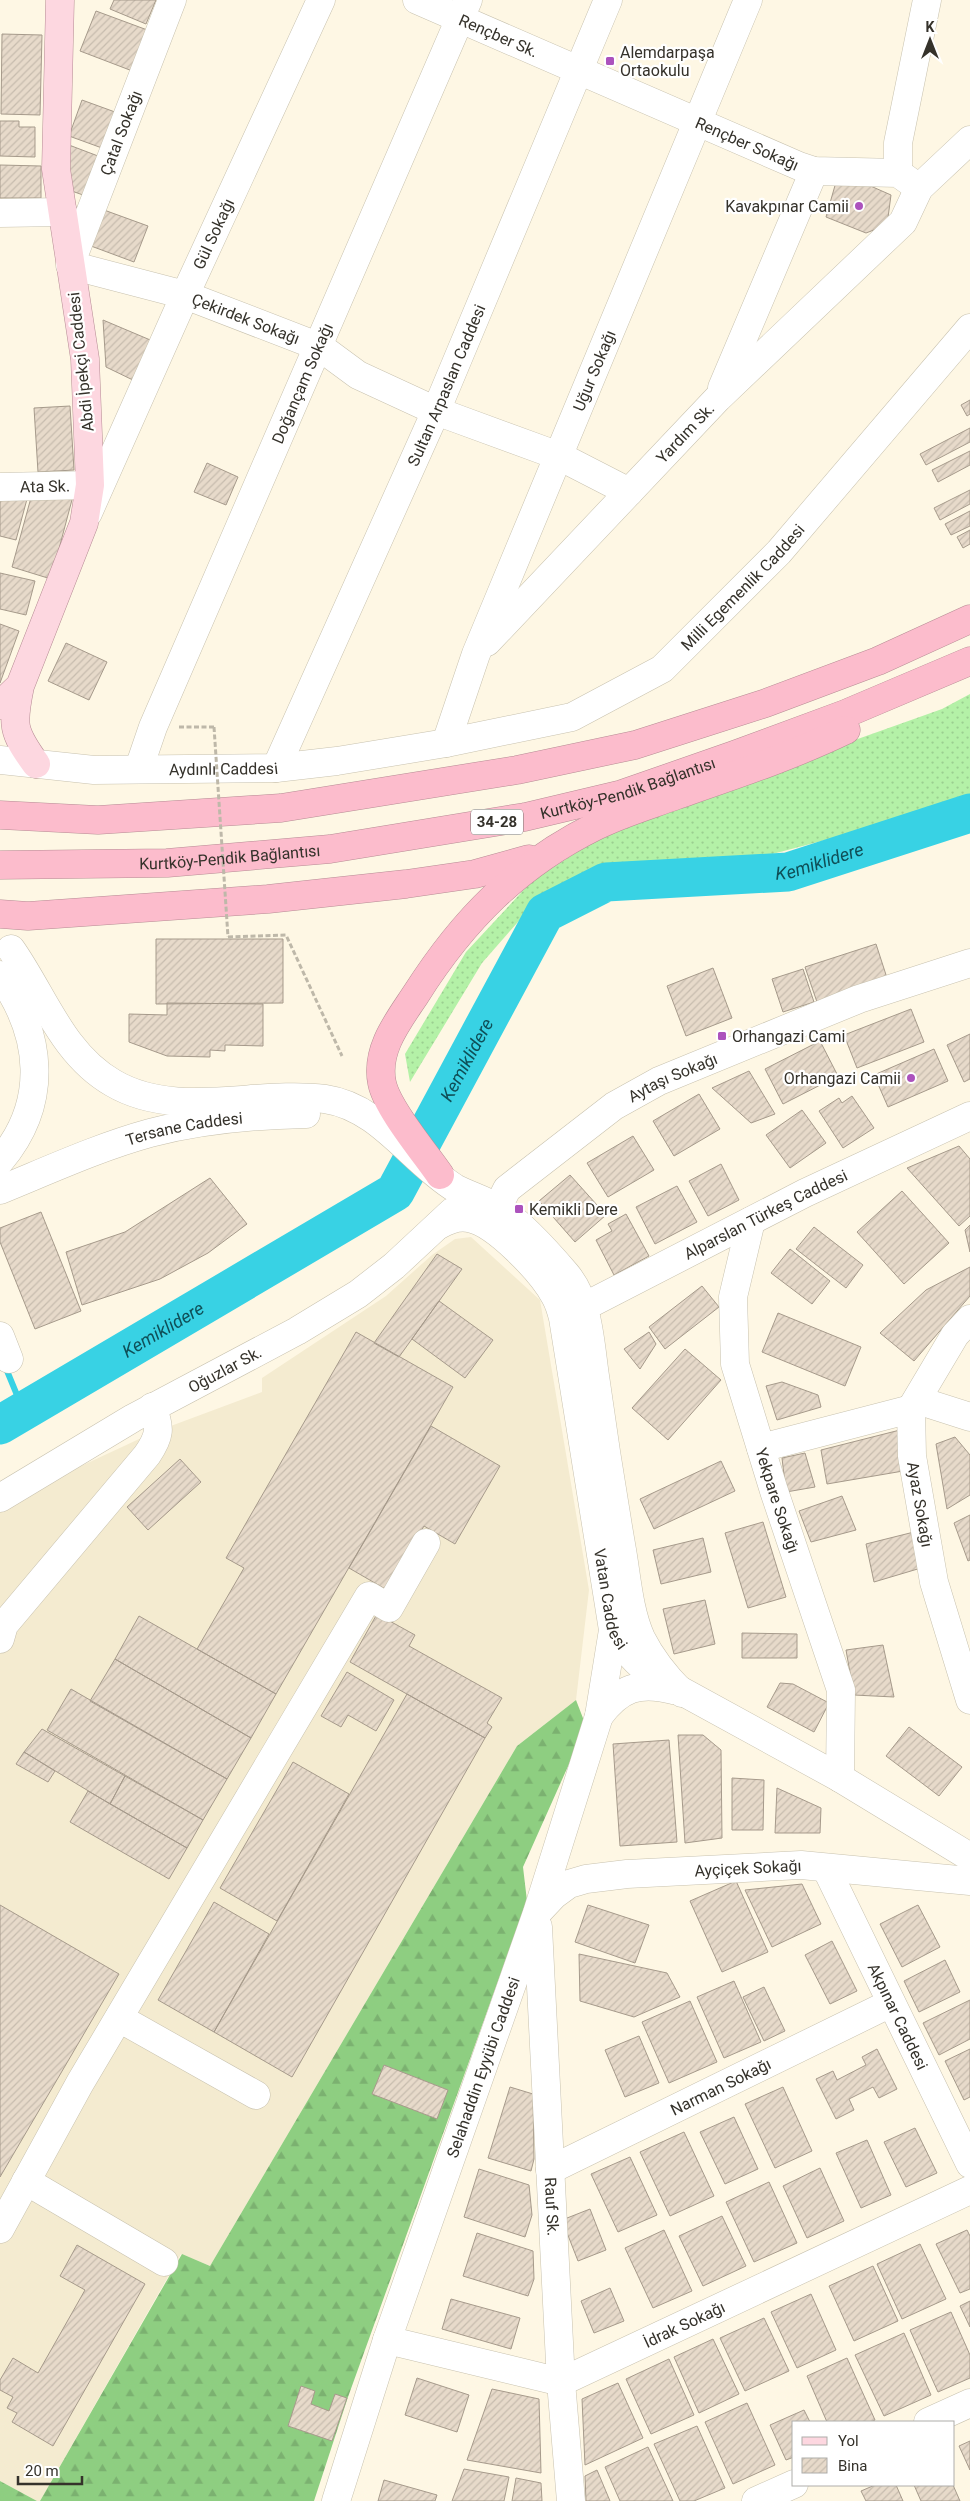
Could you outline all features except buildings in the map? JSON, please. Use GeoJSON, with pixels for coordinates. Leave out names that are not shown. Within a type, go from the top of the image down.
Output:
{"type":"FeatureCollection","features":[{"type":"Feature","properties":{"kind":"highway"},"geometry":{"type":"LineString","coordinates":[[0,815],[98,820],[282,808],[517,770],[635,745],[766,703],[878,661],[970,619]]}},
{"type":"Feature","properties":{"kind":"highway"},"geometry":{"type":"LineString","coordinates":[[447,1181],[384,1112],[381,1070],[384,1050],[391,1033],[440,955],[465,924],[499,890],[535,862],[596,826],[624,814],[801,752],[858,724],[964,664]]}},
{"type":"Feature","properties":{"kind":"highway","name":"Kurtköy-Pendik Bağlantısı"},"geometry":{"type":"LineString","coordinates":[[0,865],[167,862],[330,849],[525,817],[641,787],[845,714],[964,664]]}},
{"type":"Feature","properties":{"kind":"highway"},"geometry":{"type":"LineString","coordinates":[[0,806],[98,820]]}},
{"type":"Feature","properties":{"kind":"highway"},"geometry":{"type":"LineString","coordinates":[[0,914],[28,916],[268,899],[406,884],[475,874],[519,863],[560,847]]}},
{"type":"Feature","properties":{"kind":"main road","name":"Abdi İpekçi Caddesi"},"geometry":{"type":"LineString","coordinates":[[0,705],[20,686],[84,524],[90,485],[84,359],[56,169],[60,0]]}},
{"type":"Feature","properties":{"kind":"main road"},"geometry":{"type":"LineString","coordinates":[[20,686],[14,718],[18,739],[36,764]]}},
{"type":"Feature","properties":{"kind":"street","name":"Çatal Sokağı"},"geometry":{"type":"LineString","coordinates":[[70,265],[172,0]]}},
{"type":"Feature","properties":{"kind":"street","name":"Gül Sokağı"},"geometry":{"type":"LineString","coordinates":[[84,524],[185,295],[321,0]]}},
{"type":"Feature","properties":{"kind":"street","name":"Rençber Sk."},"geometry":{"type":"LineString","coordinates":[[417,0],[464,9],[580,71]]}},
{"type":"Feature","properties":{"kind":"street","name":"Sultan Arpaslan Caddesi"},"geometry":{"type":"LineString","coordinates":[[276,768],[436,411],[580,71],[608,0]]}},
{"type":"Feature","properties":{"kind":"street","name":"Uğur Sokağı"},"geometry":{"type":"LineString","coordinates":[[446,743],[476,654],[748,0]]}},
{"type":"Feature","properties":{"kind":"street"},"geometry":{"type":"LineString","coordinates":[[927,0],[898,143],[908,180],[970,140]]}},
{"type":"Feature","properties":{"kind":"street","name":"Doğançam Sokağı"},"geometry":{"type":"LineString","coordinates":[[139,768],[153,727],[320,347],[464,9]]}},
{"type":"Feature","properties":{"kind":"street","name":"Rençber Sokağı"},"geometry":{"type":"LineString","coordinates":[[580,71],[814,171],[908,180]]}},
{"type":"Feature","properties":{"kind":"street"},"geometry":{"type":"LineString","coordinates":[[718,398],[814,171]]}},
{"type":"Feature","properties":{"kind":"street","name":"Yardım Sk."},"geometry":{"type":"LineString","coordinates":[[476,654],[718,398],[903,222],[908,180]]}},
{"type":"Feature","properties":{"kind":"street"},"geometry":{"type":"LineString","coordinates":[[0,213],[63,212]]}},
{"type":"Feature","properties":{"kind":"street","name":"Çekirdek Sokağı"},"geometry":{"type":"LineString","coordinates":[[70,265],[185,295],[320,347],[358,375],[436,411],[558,456],[629,492]]}},
{"type":"Feature","properties":{"kind":"street","name":"Milli Egemenlik Caddesi"},"geometry":{"type":"LineString","coordinates":[[446,743],[572,717],[662,669],[779,552],[970,328]]}},
{"type":"Feature","properties":{"kind":"street","name":"Ata Sk."},"geometry":{"type":"LineString","coordinates":[[0,487],[90,485]]}},
{"type":"Feature","properties":{"kind":"street","name":"Aydınlı Caddesi"},"geometry":{"type":"LineString","coordinates":[[0,760],[94,770],[139,768],[276,768],[337,761],[446,743]]}},
{"type":"Feature","properties":{"kind":"street"},"geometry":{"type":"LineString","coordinates":[[11,949],[25,969],[61,1032],[95,1071],[115,1084],[168,1101],[290,1096],[329,1100],[354,1109],[384,1112]]}},
{"type":"Feature","properties":{"kind":"street","name":"Aytaşı Sokağı"},"geometry":{"type":"LineString","coordinates":[[502,1198],[614,1106],[659,1081],[859,999],[970,963]]}},
{"type":"Feature","properties":{"kind":"street"},"geometry":{"type":"LineString","coordinates":[[0,975],[25,1018],[34,1047],[36,1075],[31,1106],[21,1130],[0,1161]]}},
{"type":"Feature","properties":{"kind":"street","name":"Tersane Caddesi"},"geometry":{"type":"LineString","coordinates":[[0,1190],[125,1141],[179,1127],[289,1114],[384,1112]]}},
{"type":"Feature","properties":{"kind":"street","name":"Alparslan Türkeş Caddesi"},"geometry":{"type":"LineString","coordinates":[[573,1313],[751,1221],[970,1116]]}},
{"type":"Feature","properties":{"kind":"street"},"geometry":{"type":"LineString","coordinates":[[447,1181],[502,1198],[568,1276],[573,1313],[636,1625],[653,1660],[664,1676],[682,1693]]}},
{"type":"Feature","properties":{"kind":"street","name":"Oğuzlar Sk."},"geometry":{"type":"LineString","coordinates":[[0,1498],[152,1407],[296,1331],[358,1294],[394,1266],[439,1225],[456,1206],[458,1198],[447,1181]]}},
{"type":"Feature","properties":{"kind":"street"},"geometry":{"type":"LineString","coordinates":[[502,1198],[498,1226],[506,1242]]}},
{"type":"Feature","properties":{"kind":"street","name":"Vatan Caddesi"},"geometry":{"type":"LineString","coordinates":[[439,1225],[458,1217],[468,1218],[489,1228],[534,1268],[555,1296],[573,1313],[612,1630],[623,1648],[638,1664],[682,1693],[840,1778],[970,1857]]}},
{"type":"Feature","properties":{"kind":"street","name":"Yekpare Sokağı"},"geometry":{"type":"LineString","coordinates":[[751,1221],[733,1297],[735,1364],[841,1690],[840,1778]]}},
{"type":"Feature","properties":{"kind":"street"},"geometry":{"type":"LineString","coordinates":[[914,1405],[955,1335],[970,1319]]}},
{"type":"Feature","properties":{"kind":"street"},"geometry":{"type":"LineString","coordinates":[[761,1448],[914,1405],[970,1417]]}},
{"type":"Feature","properties":{"kind":"street","name":"Ayaz Sokağı"},"geometry":{"type":"LineString","coordinates":[[914,1405],[912,1456],[934,1582],[970,1700]]}},
{"type":"Feature","properties":{"kind":"street"},"geometry":{"type":"LineString","coordinates":[[0,1639],[4,1625],[147,1455],[157,1440],[159,1423],[152,1407]]}},
{"type":"Feature","properties":{"kind":"street"},"geometry":{"type":"LineString","coordinates":[[0,2229],[119,2018],[368,1596],[389,1608],[426,1543]]}},
{"type":"Feature","properties":{"kind":"street"},"geometry":{"type":"LineString","coordinates":[[0,1605],[39,1584]]}},
{"type":"Feature","properties":{"kind":"street","name":"Selahaddin Eyyübi Caddesi"},"geometry":{"type":"LineString","coordinates":[[336,2501],[386,2340],[537,1913],[599,1716],[612,1630]]}},
{"type":"Feature","properties":{"kind":"street"},"geometry":{"type":"LineString","coordinates":[[599,1716],[612,1698],[628,1689],[658,1686],[682,1693]]}},
{"type":"Feature","properties":{"kind":"street"},"geometry":{"type":"LineString","coordinates":[[889,1875],[918,1871],[928,1858],[930,1852],[928,1838],[911,1821]]}},
{"type":"Feature","properties":{"kind":"street"},"geometry":{"type":"LineString","coordinates":[[565,1823],[565,1840],[574,1862],[593,1872],[627,1874]]}},
{"type":"Feature","properties":{"kind":"street","name":"Ayçiçek Sokağı"},"geometry":{"type":"LineString","coordinates":[[537,1913],[554,1895],[569,1884],[586,1879],[627,1874],[775,1865],[970,1882]]}},
{"type":"Feature","properties":{"kind":"street","name":"Akpınar Caddesi"},"geometry":{"type":"LineString","coordinates":[[826,1868],[970,2164]]}},
{"type":"Feature","properties":{"kind":"street","name":"Rauf Sk."},"geometry":{"type":"LineString","coordinates":[[537,1913],[561,2382],[570,2501]]}},
{"type":"Feature","properties":{"kind":"street","name":"Narman Sokağı"},"geometry":{"type":"LineString","coordinates":[[550,2170],[891,2003]]}},
{"type":"Feature","properties":{"kind":"street"},"geometry":{"type":"LineString","coordinates":[[119,2018],[256,2095]]}},
{"type":"Feature","properties":{"kind":"street"},"geometry":{"type":"LineString","coordinates":[[26,2181],[164,2262]]}},
{"type":"Feature","properties":{"kind":"street","name":"İdrak Sokağı"},"geometry":{"type":"LineString","coordinates":[[561,2382],[970,2190]]}},
{"type":"Feature","properties":{"kind":"street"},"geometry":{"type":"LineString","coordinates":[[386,2340],[561,2382]]}},
{"type":"Feature","properties":{"kind":"street"},"geometry":{"type":"LineString","coordinates":[[930,2421],[970,2403]]}},
{"type":"Feature","properties":{"kind":"street"},"geometry":{"type":"LineString","coordinates":[[756,2501],[792,2485]]}},
{"type":"Feature","properties":{"kind":"path"},"geometry":{"type":"LineString","coordinates":[[153,727],[214,727],[228,936],[286,935],[342,1056]]}},
{"type":"Feature","properties":{"kind":"shaded area"},"geometry":{"type":"Polygon","coordinates":[[[471,1237],[540,1300],[589,1590],[576,1700],[517,1746],[210,2266],[181,2254],[40,2501],[37,2501],[0,2481],[0,1510],[36,1487],[152,1433],[262,1392],[262,1378],[386,1296],[432,1255],[455,1239],[471,1237]]]}},
{"type":"Feature","properties":{"kind":"green space"},"geometry":{"type":"Polygon","coordinates":[[[970,694],[970,796],[852,833],[738,863],[606,868],[532,906],[482,963],[410,1082],[405,1054],[466,952],[532,881],[596,840],[692,798],[942,709],[970,694]]]}},
{"type":"Feature","properties":{"kind":"green space"},"geometry":{"type":"Polygon","coordinates":[[[576,1700],[586,1726],[523,1867],[527,1901],[348,2397],[314,2501],[40,2501],[182,2254],[210,2266],[517,1746],[576,1700]]]}},
{"type":"Feature","properties":{"kind":"green space"},"geometry":{"type":"Polygon","coordinates":[[[0,2481],[37,2501],[0,2501],[0,2481]]]}},
{"type":"Feature","properties":{"kind":"waterway","name":"Kemiklidere"},"geometry":{"type":"LineString","coordinates":[[0,1425],[395,1192],[545,913],[606,882],[788,872],[970,813]]}},
{"type":"Feature","properties":{"kind":"waterway"},"geometry":{"type":"LineString","coordinates":[[5,1366],[24,1412]]}},
{"type":"Feature","properties":{"kind":"place","name":"Alemdarpaşa Ortaokulu"},"geometry":{"type":"Point","coordinates":[610,61]}},
{"type":"Feature","properties":{"kind":"place","name":"Kavakpınar Camii"},"geometry":{"type":"Point","coordinates":[859,206]}},
{"type":"Feature","properties":{"kind":"place","name":"Orhangazi Cami"},"geometry":{"type":"Point","coordinates":[722,1036]}},
{"type":"Feature","properties":{"kind":"place","name":"Orhangazi Camii"},"geometry":{"type":"Point","coordinates":[911,1078]}},
{"type":"Feature","properties":{"kind":"place","name":"Kemikli Dere"},"geometry":{"type":"Point","coordinates":[519,1209]}}]}
